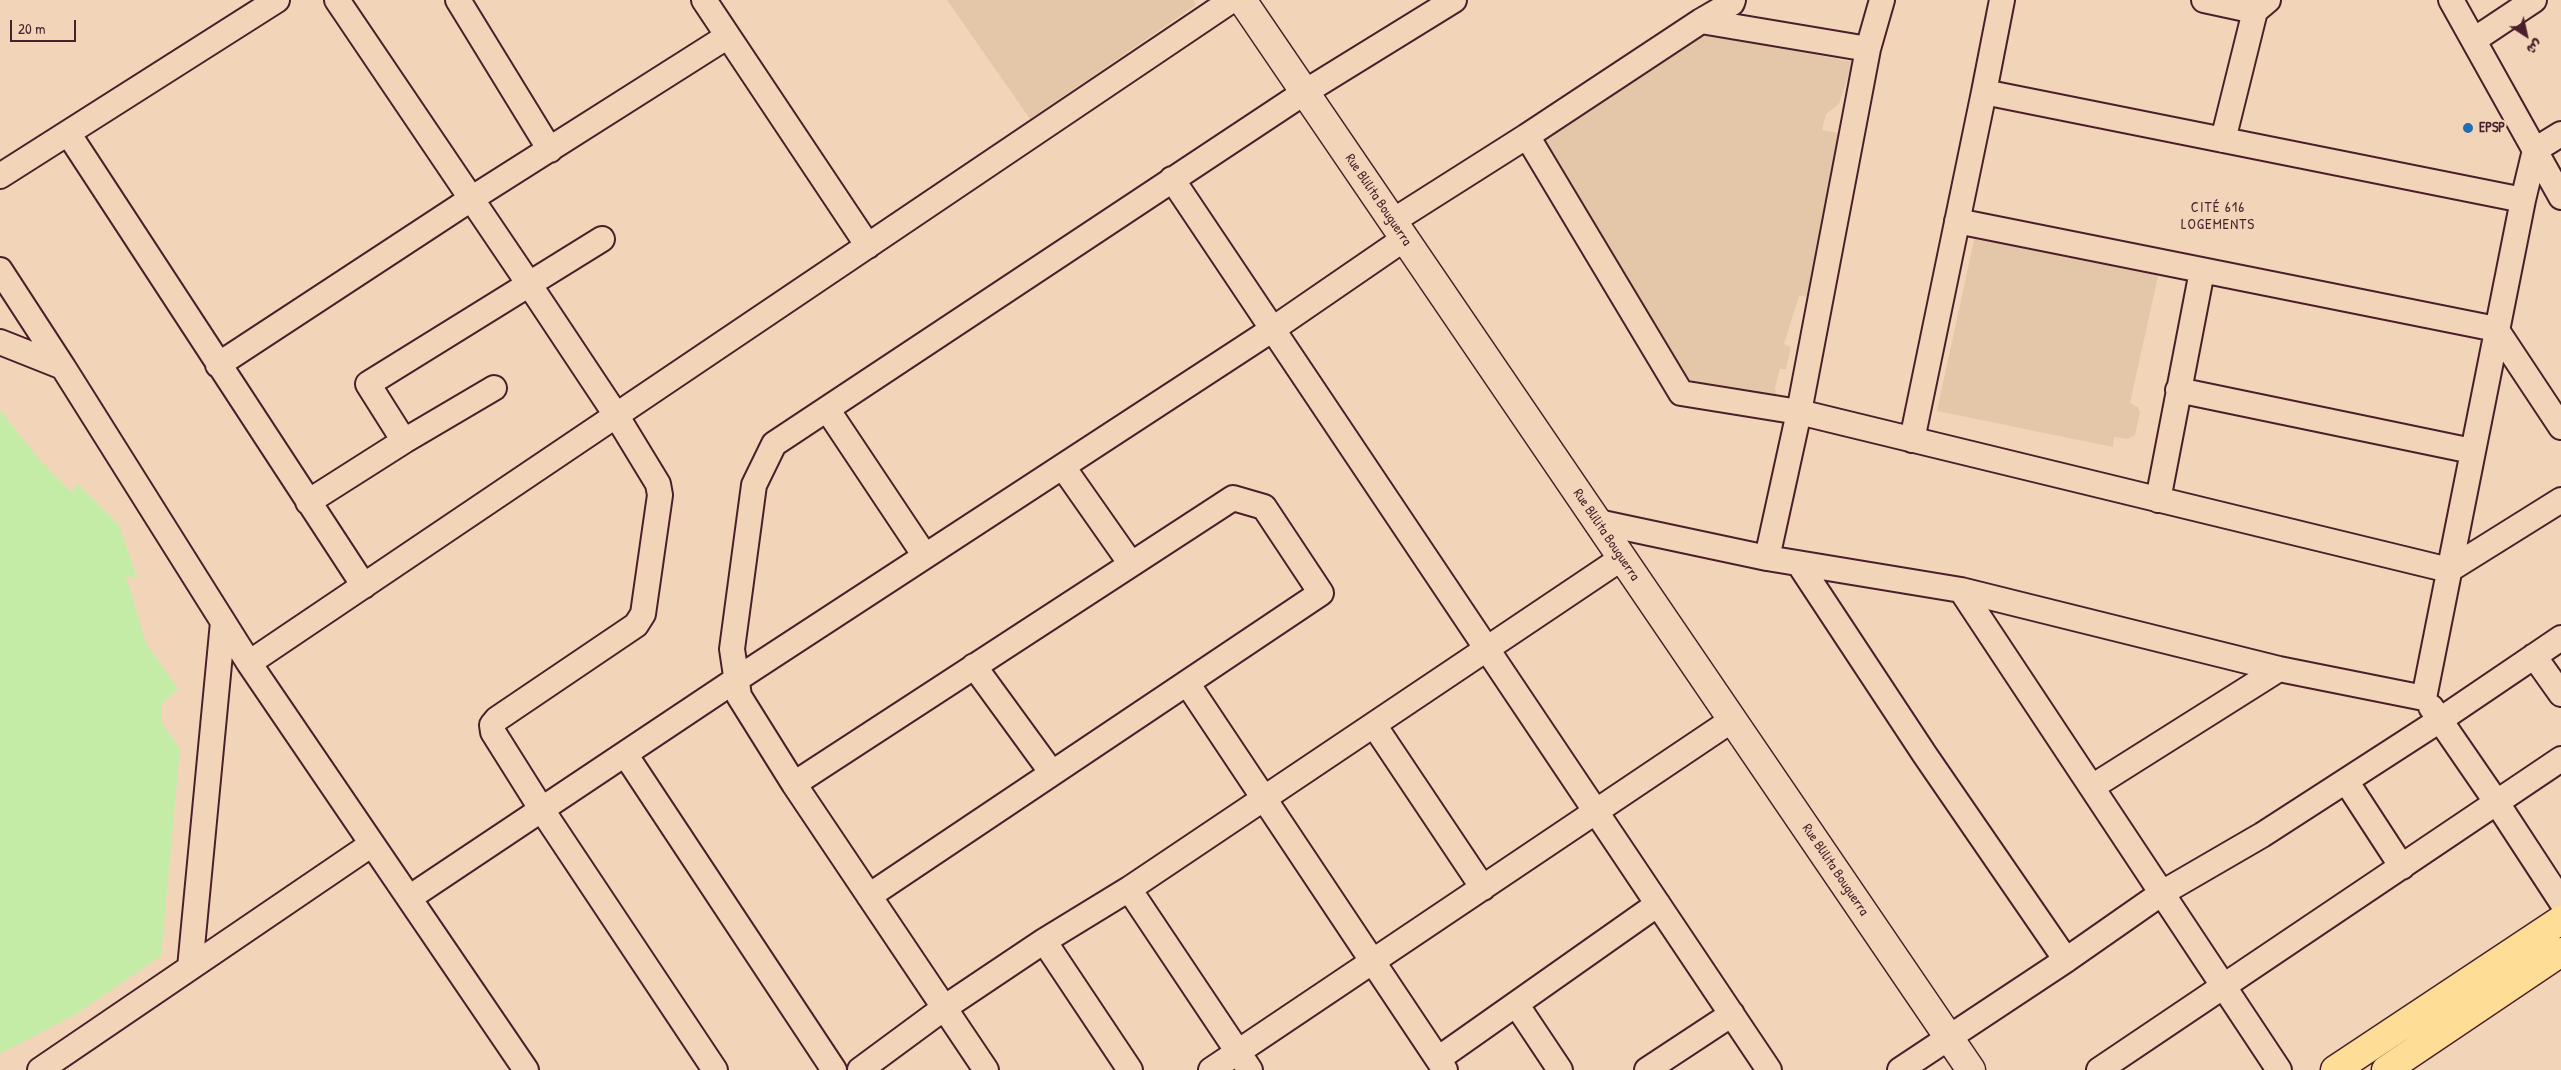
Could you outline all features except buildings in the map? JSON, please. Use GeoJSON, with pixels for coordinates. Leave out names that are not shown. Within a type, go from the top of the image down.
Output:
{"type":"FeatureCollection","features":[{"type":"Feature","properties":{"kind":"main road"},"geometry":{"type":"LineString","coordinates":[[2335,1070],[2561,920]]}},
{"type":"Feature","properties":{"kind":"main road"},"geometry":{"type":"LineString","coordinates":[[2386,1070],[2561,952]]}},
{"type":"Feature","properties":{"kind":"street"},"geometry":{"type":"LineString","coordinates":[[0,176],[278,0]]}},
{"type":"Feature","properties":{"kind":"street"},"geometry":{"type":"LineString","coordinates":[[337,0],[616,415],[658,484],[660,495],[643,614],[636,625],[626,634],[498,719],[492,725],[493,732],[542,810],[715,1070]]}},
{"type":"Feature","properties":{"kind":"street"},"geometry":{"type":"LineString","coordinates":[[458,0],[550,150]]}},
{"type":"Feature","properties":{"kind":"street"},"geometry":{"type":"LineString","coordinates":[[704,0],[868,246]]}},
{"type":"Feature","properties":{"kind":"street"},"geometry":{"type":"LineString","coordinates":[[249,664],[1232,0]]}},
{"type":"Feature","properties":{"kind":"street","name":"Rue Blilita Bouguerra"},"geometry":{"type":"LineString","coordinates":[[1242,0],[1971,1070]]}},
{"type":"Feature","properties":{"kind":"street"},"geometry":{"type":"LineString","coordinates":[[986,1070],[794,784],[739,696],[732,649],[754,484],[774,444],[1305,92],[1454,0]]}},
{"type":"Feature","properties":{"kind":"street"},"geometry":{"type":"LineString","coordinates":[[1767,558],[1799,412],[1868,49],[1882,0]]}},
{"type":"Feature","properties":{"kind":"street"},"geometry":{"type":"LineString","coordinates":[[1912,440],[2002,0]]}},
{"type":"Feature","properties":{"kind":"street"},"geometry":{"type":"LineString","coordinates":[[2204,0],[2261,5],[2224,140]]}},
{"type":"Feature","properties":{"kind":"street"},"geometry":{"type":"LineString","coordinates":[[2451,0],[2561,196]]}},
{"type":"Feature","properties":{"kind":"street"},"geometry":{"type":"LineString","coordinates":[[2474,40],[2534,0]]}},
{"type":"Feature","properties":{"kind":"street"},"geometry":{"type":"LineString","coordinates":[[409,898],[737,679],[1273,329],[1398,230],[1527,136],[1701,21],[1731,9],[1868,49]]}},
{"type":"Feature","properties":{"kind":"street"},"geometry":{"type":"LineString","coordinates":[[218,365],[471,199],[728,36]]}},
{"type":"Feature","properties":{"kind":"street"},"geometry":{"type":"LineString","coordinates":[[1984,92],[2523,200]]}},
{"type":"Feature","properties":{"kind":"street"},"geometry":{"type":"LineString","coordinates":[[68,133],[364,586]]}},
{"type":"Feature","properties":{"kind":"street"},"geometry":{"type":"LineString","coordinates":[[2424,698],[2496,329],[2535,150],[2561,134]]}},
{"type":"Feature","properties":{"kind":"street"},"geometry":{"type":"LineString","coordinates":[[1527,136],[1681,393],[1799,412],[2449,570],[2561,500]]}},
{"type":"Feature","properties":{"kind":"street"},"geometry":{"type":"LineString","coordinates":[[1172,180],[1769,1070]]}},
{"type":"Feature","properties":{"kind":"street"},"geometry":{"type":"LineString","coordinates":[[1957,221],[2496,329],[2561,427]]}},
{"type":"Feature","properties":{"kind":"street"},"geometry":{"type":"LineString","coordinates":[[404,442],[368,384],[602,239]]}},
{"type":"Feature","properties":{"kind":"street"},"geometry":{"type":"LineString","coordinates":[[0,270],[249,664],[526,1070]]}},
{"type":"Feature","properties":{"kind":"street"},"geometry":{"type":"LineString","coordinates":[[2158,500],[2202,271]]}},
{"type":"Feature","properties":{"kind":"street"},"geometry":{"type":"LineString","coordinates":[[0,342],[63,367]]}},
{"type":"Feature","properties":{"kind":"street"},"geometry":{"type":"LineString","coordinates":[[308,502],[494,388]]}},
{"type":"Feature","properties":{"kind":"street"},"geometry":{"type":"LineString","coordinates":[[2178,390],[2472,451]]}},
{"type":"Feature","properties":{"kind":"street"},"geometry":{"type":"LineString","coordinates":[[827,409],[925,556]]}},
{"type":"Feature","properties":{"kind":"street"},"geometry":{"type":"LineString","coordinates":[[1063,466],[1131,564]]}},
{"type":"Feature","properties":{"kind":"street"},"geometry":{"type":"LineString","coordinates":[[794,784],[1233,498],[1264,507],[1321,593],[869,896]]}},
{"type":"Feature","properties":{"kind":"street"},"geometry":{"type":"LineString","coordinates":[[1598,522],[1799,564],[1961,590],[2279,668],[2424,698],[2497,803],[2561,901]]}},
{"type":"Feature","properties":{"kind":"street"},"geometry":{"type":"LineString","coordinates":[[860,1070],[944,1008],[1044,941],[1129,889],[1622,558]]}},
{"type":"Feature","properties":{"kind":"street"},"geometry":{"type":"LineString","coordinates":[[1799,564],[1925,755],[2066,960]]}},
{"type":"Feature","properties":{"kind":"street"},"geometry":{"type":"LineString","coordinates":[[1961,590],[2279,1070]]}},
{"type":"Feature","properties":{"kind":"street"},"geometry":{"type":"LineString","coordinates":[[190,968],[223,622]]}},
{"type":"Feature","properties":{"kind":"street"},"geometry":{"type":"LineString","coordinates":[[1900,1070],[2066,960],[2162,893],[2262,834],[2346,781],[2561,638]]}},
{"type":"Feature","properties":{"kind":"street"},"geometry":{"type":"LineString","coordinates":[[2534,656],[2561,694]]}},
{"type":"Feature","properties":{"kind":"street"},"geometry":{"type":"LineString","coordinates":[[974,666],[1052,773]]}},
{"type":"Feature","properties":{"kind":"street"},"geometry":{"type":"LineString","coordinates":[[2092,788],[2279,668]]}},
{"type":"Feature","properties":{"kind":"street"},"geometry":{"type":"LineString","coordinates":[[1187,683],[1442,1064],[1516,1004],[1658,904]]}},
{"type":"Feature","properties":{"kind":"street"},"geometry":{"type":"LineString","coordinates":[[1211,1070],[1244,1061],[1373,962],[1732,720]]}},
{"type":"Feature","properties":{"kind":"street"},"geometry":{"type":"LineString","coordinates":[[1374,725],[1483,888]]}},
{"type":"Feature","properties":{"kind":"street"},"geometry":{"type":"LineString","coordinates":[[624,754],[834,1070]]}},
{"type":"Feature","properties":{"kind":"street"},"geometry":{"type":"LineString","coordinates":[[2099,1070],[2561,759]]}},
{"type":"Feature","properties":{"kind":"street"},"geometry":{"type":"LineString","coordinates":[[2346,781],[2402,867]]}},
{"type":"Feature","properties":{"kind":"street"},"geometry":{"type":"LineString","coordinates":[[40,1070],[372,844]]}},
{"type":"Feature","properties":{"kind":"street"},"geometry":{"type":"LineString","coordinates":[[1129,889],[1244,1061]]}},
{"type":"Feature","properties":{"kind":"street"},"geometry":{"type":"LineString","coordinates":[[1044,941],[1130,1070]]}},
{"type":"Feature","properties":{"kind":"street"},"geometry":{"type":"LineString","coordinates":[[1516,1004],[1560,1070]]}},
{"type":"Feature","properties":{"kind":"street"},"geometry":{"type":"LineString","coordinates":[[1647,1070],[1732,1014]]}},
{"type":"Feature","properties":{"kind":"shaded area"},"geometry":{"type":"Polygon","coordinates":[[[947,0],[1193,0],[1196,5],[1030,119],[947,0]]]}},
{"type":"Feature","properties":{"kind":"shaded area"},"geometry":{"type":"Polygon","coordinates":[[[1700,35],[1739,40],[1853,62],[1839,104],[1826,114],[1822,130],[1845,134],[1817,297],[1799,296],[1784,344],[1791,347],[1786,369],[1780,369],[1775,388],[1778,400],[1691,384],[1530,144],[1700,35]]]}},
{"type":"Feature","properties":{"kind":"shaded area"},"geometry":{"type":"Polygon","coordinates":[[[1984,233],[2159,272],[2130,403],[2138,407],[2140,413],[2135,435],[2128,439],[2114,437],[2113,447],[1937,411],[1974,240],[1984,233]]]}},
{"type":"Feature","properties":{"kind":"green space"},"geometry":{"type":"Polygon","coordinates":[[[0,410],[39,459],[72,493],[77,483],[119,525],[137,578],[126,576],[146,643],[178,689],[161,705],[162,723],[180,749],[161,956],[74,1015],[0,1054],[0,410]]]}},
{"type":"Feature","properties":{"kind":"place","name":"EPSP"},"geometry":{"type":"Point","coordinates":[2468,128]}},
{"type":"Feature","properties":{"kind":"district","name":"CITÉ 616 LOGEMENTS"},"geometry":{"type":"Point","coordinates":[2218,216]}}]}
